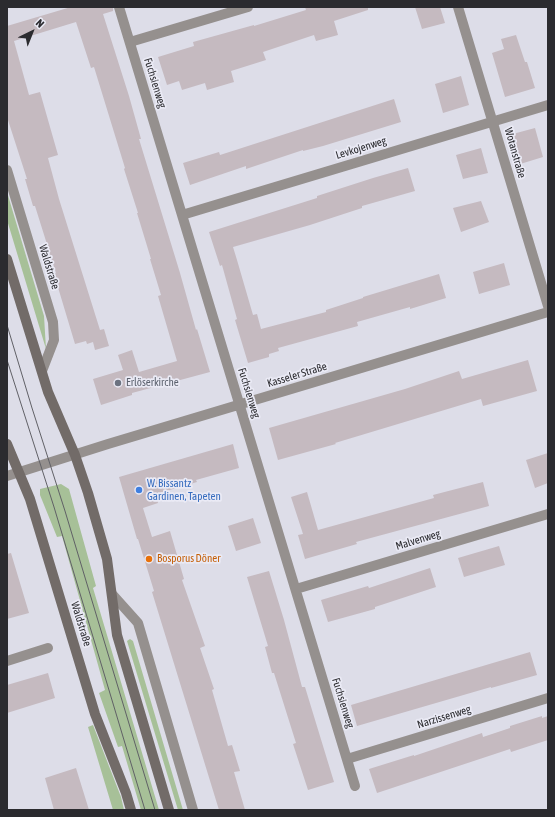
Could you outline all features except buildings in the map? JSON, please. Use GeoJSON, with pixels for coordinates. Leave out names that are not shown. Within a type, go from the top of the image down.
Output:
{"type":"FeatureCollection","features":[{"type":"Feature","properties":{"kind":"main road"},"geometry":{"type":"LineString","coordinates":[[7,259],[48,392],[75,454],[88,493],[107,559],[117,635],[169,810]]}},
{"type":"Feature","properties":{"kind":"main road","name":"Waldstraße"},"geometry":{"type":"LineString","coordinates":[[7,444],[30,499],[95,714],[126,793],[131,810]]}},
{"type":"Feature","properties":{"kind":"street","name":"Fuchsienweg"},"geometry":{"type":"LineString","coordinates":[[119,7],[355,786]]}},
{"type":"Feature","properties":{"kind":"street"},"geometry":{"type":"LineString","coordinates":[[130,42],[248,7]]}},
{"type":"Feature","properties":{"kind":"street","name":"Wotanstraße"},"geometry":{"type":"LineString","coordinates":[[458,7],[548,306]]}},
{"type":"Feature","properties":{"kind":"street","name":"Levkojenweg"},"geometry":{"type":"LineString","coordinates":[[182,215],[548,105]]}},
{"type":"Feature","properties":{"kind":"street","name":"Waldstraße"},"geometry":{"type":"LineString","coordinates":[[7,170],[53,322],[54,340],[42,371]]}},
{"type":"Feature","properties":{"kind":"street","name":"Kasseler Straße"},"geometry":{"type":"LineString","coordinates":[[7,476],[75,454],[548,312]]}},
{"type":"Feature","properties":{"kind":"street","name":"Malvenweg"},"geometry":{"type":"LineString","coordinates":[[296,589],[548,514]]}},
{"type":"Feature","properties":{"kind":"street"},"geometry":{"type":"LineString","coordinates":[[112,594],[138,623],[194,810]]}},
{"type":"Feature","properties":{"kind":"street"},"geometry":{"type":"LineString","coordinates":[[7,661],[48,648]]}},
{"type":"Feature","properties":{"kind":"street","name":"Narzissenweg"},"geometry":{"type":"LineString","coordinates":[[347,759],[548,698]]}},
{"type":"Feature","properties":{"kind":"green space"},"geometry":{"type":"Polygon","coordinates":[[[7,192],[44,316],[46,349],[7,220],[7,192]]]}},
{"type":"Feature","properties":{"kind":"green space"},"geometry":{"type":"Polygon","coordinates":[[[61,484],[69,489],[96,586],[93,588],[159,810],[141,810],[122,746],[118,747],[99,693],[105,690],[62,536],[57,537],[40,495],[40,489],[61,484]]]}},
{"type":"Feature","properties":{"kind":"green space"},"geometry":{"type":"Polygon","coordinates":[[[130,639],[133,641],[183,810],[178,810],[127,641],[130,639]]]}},
{"type":"Feature","properties":{"kind":"green space"},"geometry":{"type":"Polygon","coordinates":[[[93,725],[121,797],[124,810],[113,810],[88,727],[93,725]]]}},
{"type":"Feature","properties":{"kind":"tram line"},"geometry":{"type":"LineString","coordinates":[[7,325],[155,810]]}},
{"type":"Feature","properties":{"kind":"tram line"},"geometry":{"type":"LineString","coordinates":[[7,360],[54,507],[145,810]]}},
{"type":"Feature","properties":{"kind":"place","name":"Erlöserkirche"},"geometry":{"type":"Point","coordinates":[118,383]}},
{"type":"Feature","properties":{"kind":"place","name":"W. Bissantz Gardinen, Tapeten"},"geometry":{"type":"Point","coordinates":[139,490]}},
{"type":"Feature","properties":{"kind":"place","name":"Bosporus Döner"},"geometry":{"type":"Point","coordinates":[149,559]}}]}
